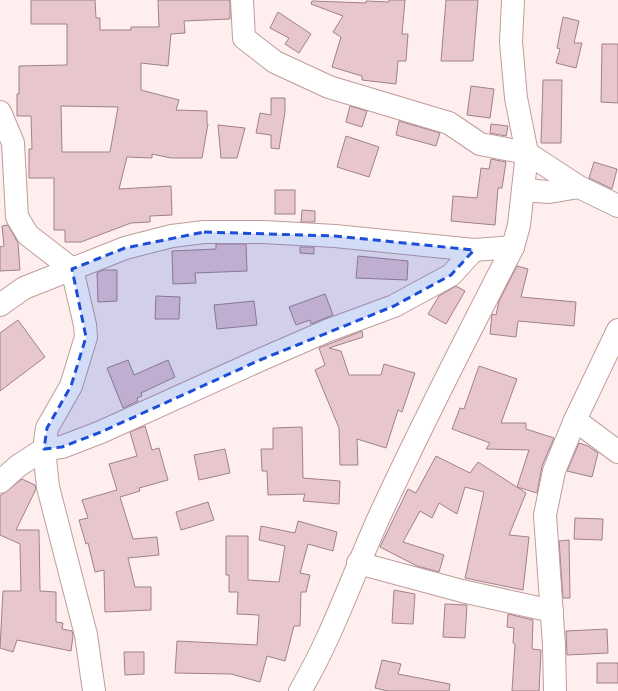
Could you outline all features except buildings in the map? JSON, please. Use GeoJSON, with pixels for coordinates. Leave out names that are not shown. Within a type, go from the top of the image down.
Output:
{"type":"FeatureCollection","features":[{"type":"Feature","properties":{"kind":"street"},"geometry":{"type":"LineString","coordinates":[[242,0],[244,38],[275,62],[329,87],[449,123],[480,144],[527,152],[579,187],[618,206]]}},
{"type":"Feature","properties":{"kind":"street"},"geometry":{"type":"LineString","coordinates":[[300,691],[332,632],[358,563],[417,434],[513,247],[519,225],[527,152],[516,98],[511,42],[513,0]]}},
{"type":"Feature","properties":{"kind":"street"},"geometry":{"type":"LineString","coordinates":[[0,112],[13,143],[17,217],[28,235],[72,269],[85,325],[86,337],[71,386],[47,428],[44,449],[48,487],[86,635],[94,691]]}},
{"type":"Feature","properties":{"kind":"street"},"geometry":{"type":"LineString","coordinates":[[523,190],[549,192],[579,187]]}},
{"type":"Feature","properties":{"kind":"street"},"geometry":{"type":"LineString","coordinates":[[0,305],[24,288],[125,248],[172,236],[204,232],[263,232],[335,236],[474,250],[513,247]]}},
{"type":"Feature","properties":{"kind":"street"},"geometry":{"type":"LineString","coordinates":[[0,482],[18,466],[44,449],[62,447],[101,432],[329,330],[394,306],[451,275],[474,250]]}},
{"type":"Feature","properties":{"kind":"street"},"geometry":{"type":"LineString","coordinates":[[555,691],[552,611],[545,515],[554,471],[575,420],[618,330]]}},
{"type":"Feature","properties":{"kind":"street"},"geometry":{"type":"LineString","coordinates":[[575,420],[618,452]]}},
{"type":"Feature","properties":{"kind":"street"},"geometry":{"type":"LineString","coordinates":[[358,563],[462,591],[552,611]]}},
{"type":"Feature","properties":{"kind":"highlighted area"},"geometry":{"type":"Polygon","coordinates":[[[204,232],[335,236],[474,250],[451,275],[394,306],[260,360],[101,432],[62,447],[44,449],[47,428],[71,386],[86,337],[72,269],[125,248],[204,232]]]}}]}
